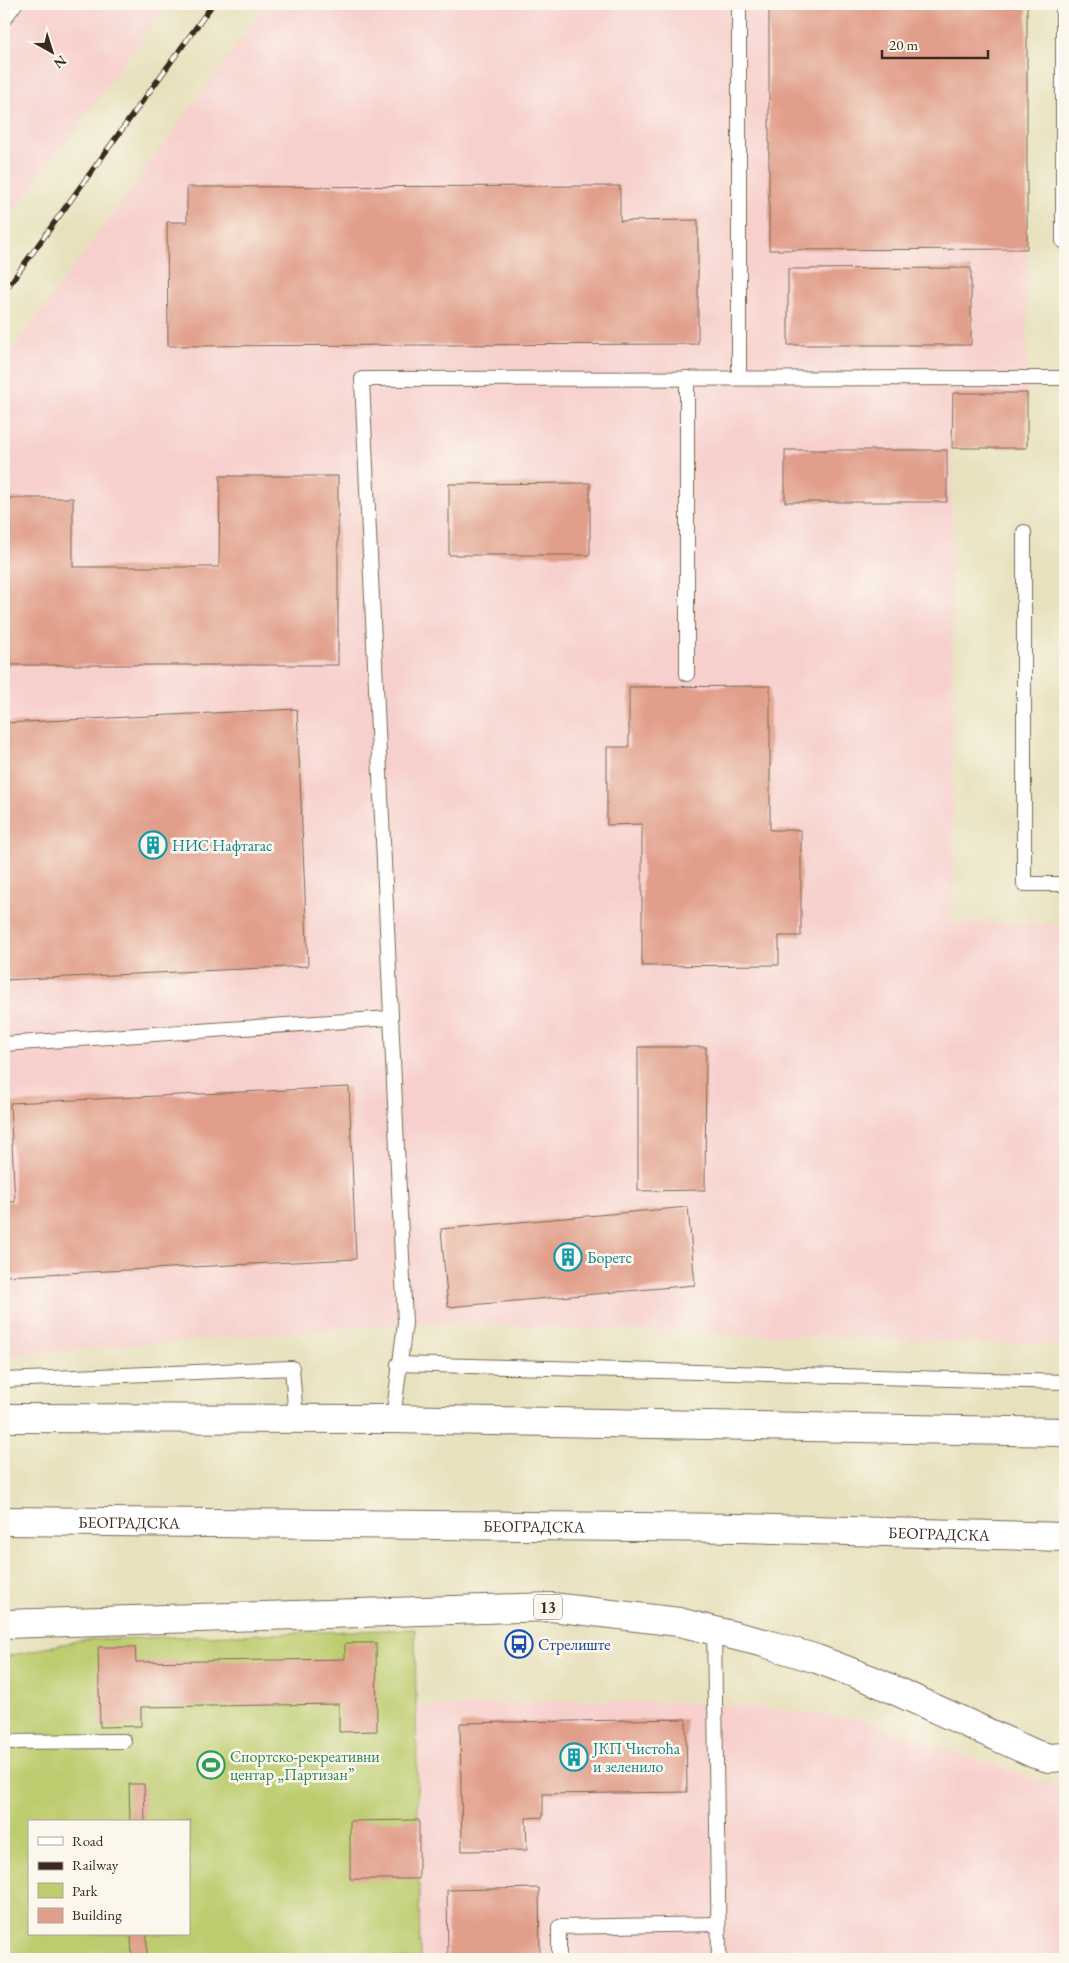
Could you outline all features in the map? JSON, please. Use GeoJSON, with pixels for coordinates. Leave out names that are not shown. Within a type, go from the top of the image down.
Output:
{"type":"FeatureCollection","features":[{"type":"Feature","properties":{"kind":"main road"},"geometry":{"type":"LineString","coordinates":[[4,1418],[393,1419],[1065,1432]]}},
{"type":"Feature","properties":{"kind":"main road","name":"БЕОГРАДСКА"},"geometry":{"type":"LineString","coordinates":[[4,1521],[742,1528],[1065,1537]]}},
{"type":"Feature","properties":{"kind":"main road","name":"13"},"geometry":{"type":"LineString","coordinates":[[4,1624],[552,1607],[679,1622],[817,1659],[872,1680],[1035,1754],[1049,1758],[1065,1757]]}},
{"type":"Feature","properties":{"kind":"lane"},"geometry":{"type":"LineString","coordinates":[[4,19],[15,4]]}},
{"type":"Feature","properties":{"kind":"lane"},"geometry":{"type":"LineString","coordinates":[[739,4],[739,378]]}},
{"type":"Feature","properties":{"kind":"lane"},"geometry":{"type":"LineString","coordinates":[[1063,4],[1063,241]]}},
{"type":"Feature","properties":{"kind":"lane"},"geometry":{"type":"LineString","coordinates":[[687,378],[687,674]]}},
{"type":"Feature","properties":{"kind":"lane"},"geometry":{"type":"LineString","coordinates":[[393,1419],[398,1364],[405,1323],[362,380],[1065,378]]}},
{"type":"Feature","properties":{"kind":"lane"},"geometry":{"type":"LineString","coordinates":[[1024,532],[1024,884],[1065,884]]}},
{"type":"Feature","properties":{"kind":"lane"},"geometry":{"type":"LineString","coordinates":[[4,1044],[391,1018]]}},
{"type":"Feature","properties":{"kind":"lane"},"geometry":{"type":"LineString","coordinates":[[398,1364],[1065,1382]]}},
{"type":"Feature","properties":{"kind":"lane"},"geometry":{"type":"LineString","coordinates":[[4,1380],[292,1368],[296,1419]]}},
{"type":"Feature","properties":{"kind":"lane"},"geometry":{"type":"LineString","coordinates":[[714,1630],[719,1959]]}},
{"type":"Feature","properties":{"kind":"lane"},"geometry":{"type":"LineString","coordinates":[[4,1742],[124,1740]]}},
{"type":"Feature","properties":{"kind":"lane"},"geometry":{"type":"LineString","coordinates":[[560,1959],[559,1927],[718,1924]]}},
{"type":"Feature","properties":{"kind":"shaded area"},"geometry":{"type":"Polygon","coordinates":[[[4,4],[168,4],[4,224],[4,4]]]}},
{"type":"Feature","properties":{"kind":"shaded area"},"geometry":{"type":"Polygon","coordinates":[[[267,4],[1027,4],[1027,448],[952,448],[953,923],[1065,923],[1065,1345],[405,1323],[4,1356],[4,361],[267,4]]]}},
{"type":"Feature","properties":{"kind":"shaded area"},"geometry":{"type":"Polygon","coordinates":[[[559,1701],[681,1702],[764,1708],[856,1719],[1063,1788],[1065,1791],[1065,1959],[420,1959],[418,1708],[559,1701]]]}},
{"type":"Feature","properties":{"kind":"green space","name":"Спортско-рекреативни центар „Партизан”"},"geometry":{"type":"Polygon","coordinates":[[[415,1629],[420,1959],[4,1959],[4,1657],[81,1640],[415,1629]]]}},
{"type":"Feature","properties":{"kind":"building"},"geometry":{"type":"Polygon","coordinates":[[[769,4],[1027,4],[1027,249],[769,250],[769,4]]]}},
{"type":"Feature","properties":{"kind":"building"},"geometry":{"type":"Polygon","coordinates":[[[620,186],[620,221],[698,220],[698,344],[168,346],[167,222],[187,222],[187,187],[620,186]]]}},
{"type":"Feature","properties":{"kind":"building"},"geometry":{"type":"Polygon","coordinates":[[[971,268],[971,345],[788,345],[788,269],[971,268]]]}},
{"type":"Feature","properties":{"kind":"building"},"geometry":{"type":"Polygon","coordinates":[[[953,393],[1027,393],[1027,448],[952,448],[953,393]]]}},
{"type":"Feature","properties":{"kind":"building"},"geometry":{"type":"Polygon","coordinates":[[[785,450],[947,450],[947,502],[785,502],[785,450]]]}},
{"type":"Feature","properties":{"kind":"building"},"geometry":{"type":"Polygon","coordinates":[[[220,476],[338,476],[338,665],[4,665],[4,498],[73,498],[73,567],[219,567],[220,476]]]}},
{"type":"Feature","properties":{"kind":"building"},"geometry":{"type":"Polygon","coordinates":[[[590,483],[590,555],[449,555],[449,484],[590,483]]]}},
{"type":"Feature","properties":{"kind":"building"},"geometry":{"type":"Polygon","coordinates":[[[770,686],[770,830],[801,830],[801,936],[779,936],[779,965],[642,966],[642,824],[607,825],[607,747],[629,747],[629,687],[770,686]]]}},
{"type":"Feature","properties":{"kind":"building","name":"НИС Нафтагас"},"geometry":{"type":"Polygon","coordinates":[[[297,709],[308,966],[4,980],[4,723],[297,709]]]}},
{"type":"Feature","properties":{"kind":"building"},"geometry":{"type":"Polygon","coordinates":[[[638,1047],[706,1047],[705,1190],[638,1191],[638,1047]]]}},
{"type":"Feature","properties":{"kind":"building"},"geometry":{"type":"Polygon","coordinates":[[[349,1087],[356,1259],[4,1276],[4,1202],[15,1202],[10,1103],[349,1087]]]}},
{"type":"Feature","properties":{"kind":"building","name":"Боретс"},"geometry":{"type":"Polygon","coordinates":[[[688,1207],[695,1285],[448,1307],[441,1229],[688,1207]]]}},
{"type":"Feature","properties":{"kind":"building"},"geometry":{"type":"Polygon","coordinates":[[[345,1643],[376,1643],[377,1731],[339,1732],[339,1704],[141,1707],[141,1726],[100,1727],[98,1647],[135,1647],[136,1662],[345,1659],[345,1643]]]}},
{"type":"Feature","properties":{"kind":"building","name":"ЈКП Чистоћа и зеленило"},"geometry":{"type":"Polygon","coordinates":[[[686,1719],[687,1792],[543,1794],[543,1817],[526,1818],[527,1850],[462,1851],[460,1723],[686,1719]]]}},
{"type":"Feature","properties":{"kind":"building"},"geometry":{"type":"Polygon","coordinates":[[[129,1784],[144,1784],[145,1820],[130,1820],[129,1784]]]}},
{"type":"Feature","properties":{"kind":"building"},"geometry":{"type":"Polygon","coordinates":[[[419,1820],[419,1879],[350,1879],[350,1821],[419,1820]]]}},
{"type":"Feature","properties":{"kind":"building"},"geometry":{"type":"Polygon","coordinates":[[[539,1888],[540,1959],[448,1959],[447,1890],[539,1888]]]}},
{"type":"Feature","properties":{"kind":"building"},"geometry":{"type":"Polygon","coordinates":[[[131,1936],[147,1936],[147,1959],[132,1959],[131,1936]]]}},
{"type":"Feature","properties":{"kind":"railway"},"geometry":{"type":"LineString","coordinates":[[4,292],[213,4]]}},
{"type":"Feature","properties":{"kind":"place","name":"НИС Нафтагас"},"geometry":{"type":"Point","coordinates":[153,845]}},
{"type":"Feature","properties":{"kind":"place","name":"Боретс"},"geometry":{"type":"Point","coordinates":[568,1257]}},
{"type":"Feature","properties":{"kind":"place","name":"Стрелиште"},"geometry":{"type":"Point","coordinates":[519,1644]}},
{"type":"Feature","properties":{"kind":"place","name":"ЈКП Чистоћа и зеленило"},"geometry":{"type":"Point","coordinates":[574,1757]}},
{"type":"Feature","properties":{"kind":"place","name":"Спортско-рекреативни центар „Партизан”"},"geometry":{"type":"Point","coordinates":[211,1765]}}]}
